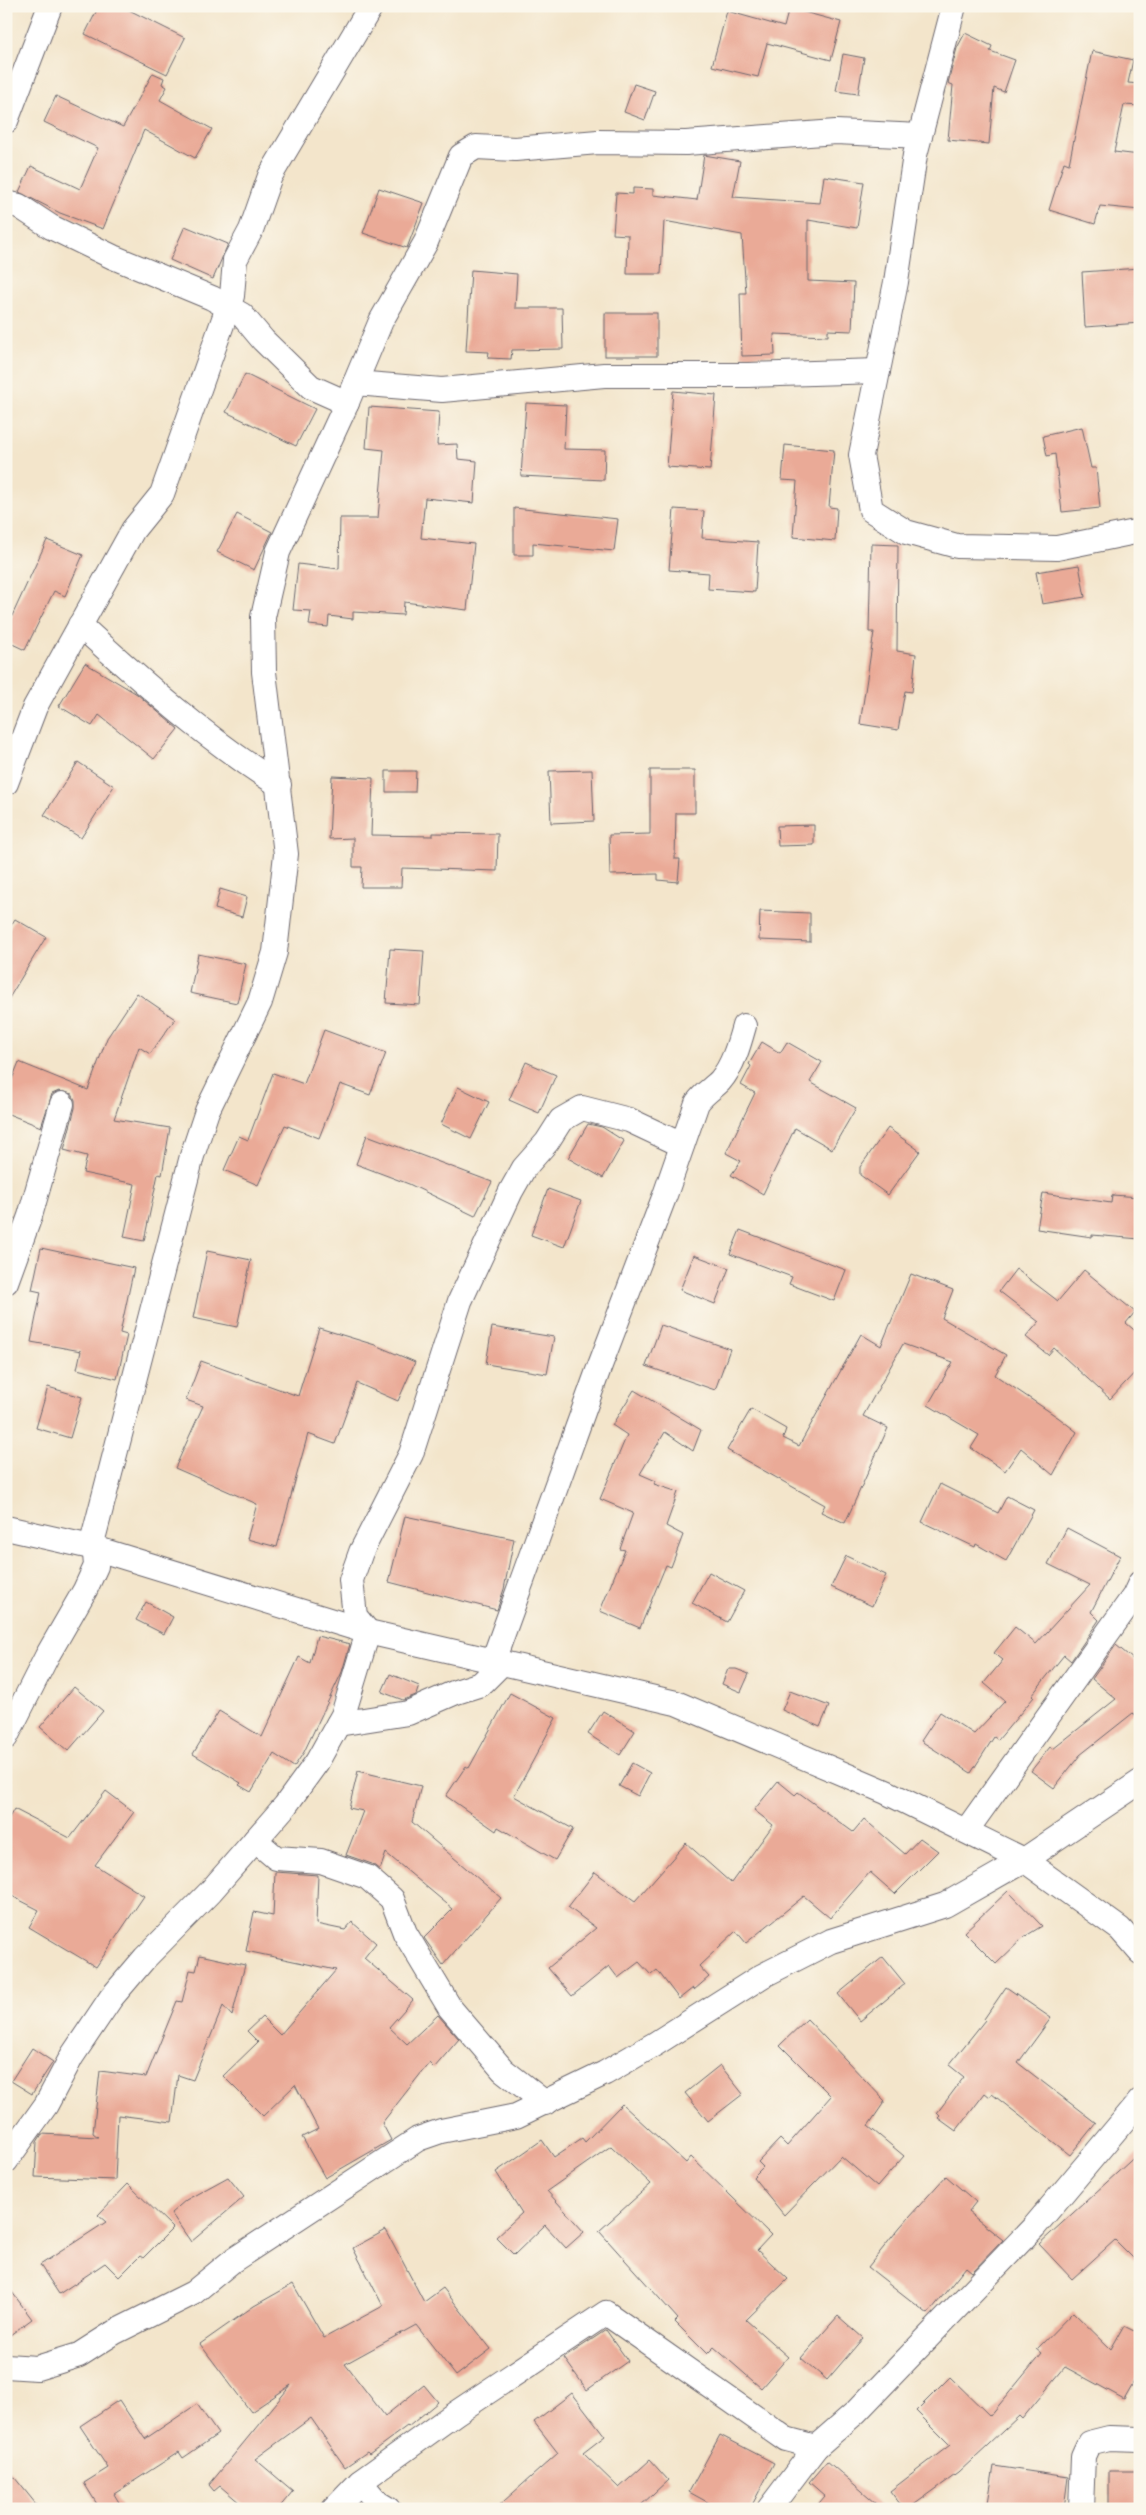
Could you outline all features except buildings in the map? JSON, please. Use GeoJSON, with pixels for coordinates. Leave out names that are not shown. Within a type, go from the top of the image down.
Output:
{"type":"FeatureCollection","features":[{"type":"Feature","properties":{"kind":"street"},"geometry":{"type":"LineString","coordinates":[[6,121],[50,6]]}},
{"type":"Feature","properties":{"kind":"street"},"geometry":{"type":"LineString","coordinates":[[6,783],[35,707],[133,530],[162,494],[232,296],[235,260],[251,230],[270,176],[371,6]]}},
{"type":"Feature","properties":{"kind":"street"},"geometry":{"type":"LineString","coordinates":[[954,6],[915,155],[896,282],[861,455],[870,510],[906,532],[957,546],[1057,548],[1140,531]]}},
{"type":"Feature","properties":{"kind":"street"},"geometry":{"type":"LineString","coordinates":[[6,1737],[96,1566],[95,1554],[91,1547],[195,1147],[207,1111],[260,1002],[275,952],[286,854],[264,672],[263,618],[278,552],[351,393],[381,321],[426,242],[461,156],[476,147],[515,149],[598,142],[686,142],[836,132],[920,136]]}},
{"type":"Feature","properties":{"kind":"street"},"geometry":{"type":"LineString","coordinates":[[6,202],[18,206],[51,227],[113,257],[212,298],[242,315],[263,340],[311,387],[351,393],[442,390],[604,375],[748,375],[878,371]]}},
{"type":"Feature","properties":{"kind":"street"},"geometry":{"type":"LineString","coordinates":[[80,625],[172,708],[237,758],[279,785]]}},
{"type":"Feature","properties":{"kind":"street"},"geometry":{"type":"LineString","coordinates":[[338,1724],[408,1713],[456,1692],[481,1684],[498,1662],[697,1103],[706,1091],[720,1081],[738,1049],[744,1026]]}},
{"type":"Feature","properties":{"kind":"street"},"geometry":{"type":"LineString","coordinates":[[6,1282],[30,1216],[62,1104]]}},
{"type":"Feature","properties":{"kind":"street"},"geometry":{"type":"LineString","coordinates":[[368,1632],[355,1616],[351,1580],[361,1552],[410,1454],[460,1301],[511,1191],[524,1168],[547,1142],[561,1120],[582,1108],[629,1120],[682,1145]]}},
{"type":"Feature","properties":{"kind":"street"},"geometry":{"type":"LineString","coordinates":[[6,1528],[91,1547],[368,1632],[676,1703],[886,1792],[1024,1860],[1120,1929],[1140,1952]]}},
{"type":"Feature","properties":{"kind":"street"},"geometry":{"type":"LineString","coordinates":[[966,1832],[1134,1596],[1140,1583]]}},
{"type":"Feature","properties":{"kind":"street"},"geometry":{"type":"LineString","coordinates":[[6,2161],[46,2105],[72,2056],[111,1998],[285,1806],[317,1762],[343,1715],[368,1632]]}},
{"type":"Feature","properties":{"kind":"street"},"geometry":{"type":"LineString","coordinates":[[6,2366],[37,2368],[79,2355],[115,2332],[193,2293],[240,2256],[418,2139],[441,2131],[516,2116],[545,2103],[605,2073],[655,2044],[762,1976],[822,1945],[945,1905],[1024,1860],[1140,1782]]}},
{"type":"Feature","properties":{"kind":"street"},"geometry":{"type":"LineString","coordinates":[[255,1840],[276,1858],[321,1861],[367,1877],[392,1899],[405,1933],[450,2008],[503,2070],[545,2103]]}},
{"type":"Feature","properties":{"kind":"street"},"geometry":{"type":"LineString","coordinates":[[769,2509],[816,2447],[856,2412],[1034,2227],[1140,2101]]}},
{"type":"Feature","properties":{"kind":"street"},"geometry":{"type":"LineString","coordinates":[[334,2509],[360,2482],[456,2413],[606,2313],[786,2439],[816,2447]]}},
{"type":"Feature","properties":{"kind":"street"},"geometry":{"type":"LineString","coordinates":[[1081,2509],[1083,2456],[1090,2443],[1110,2438],[1140,2439]]}},
{"type":"Feature","properties":{"kind":"street"},"geometry":{"type":"LineString","coordinates":[[360,2482],[378,2503],[388,2509]]}}]}
